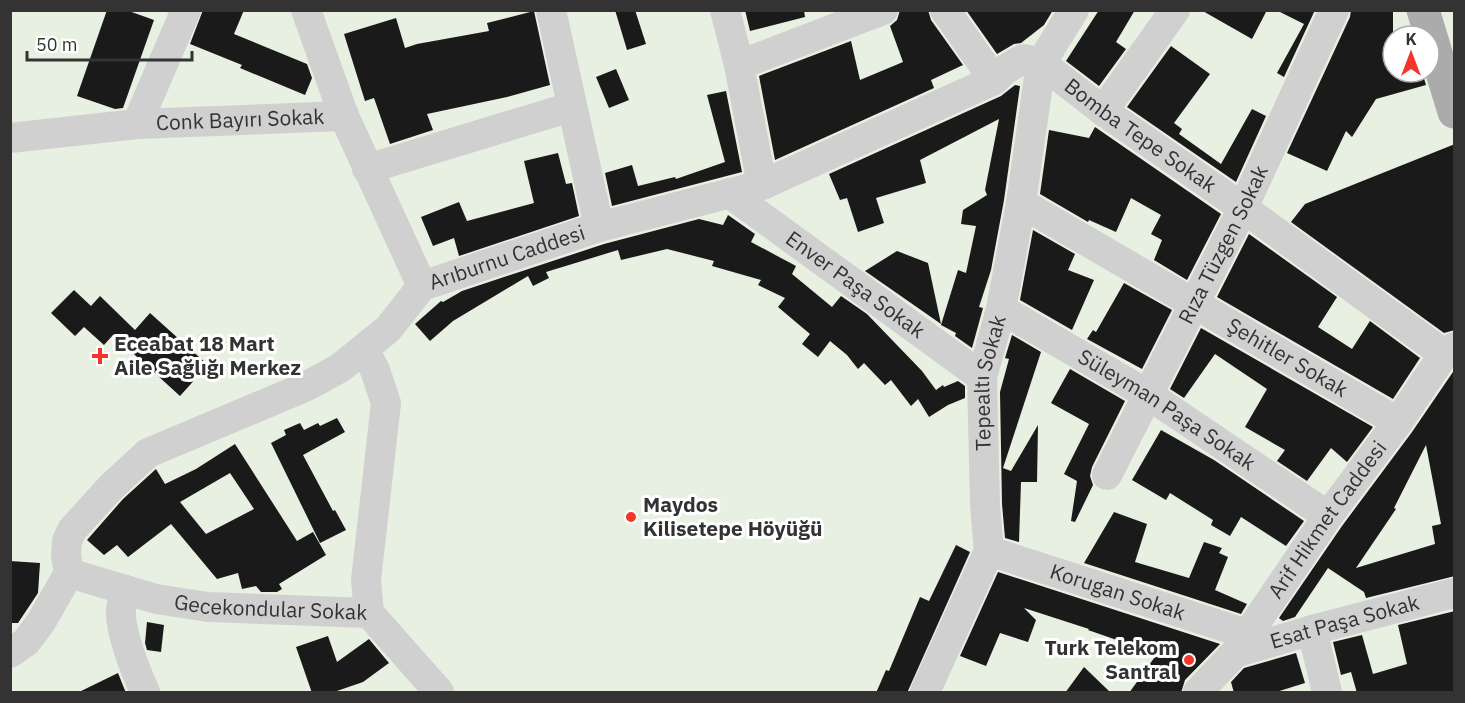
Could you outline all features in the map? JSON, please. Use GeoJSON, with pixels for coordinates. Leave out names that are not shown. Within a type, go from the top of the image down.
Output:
{"type":"FeatureCollection","features":[{"type":"Feature","properties":{"kind":"main road"},"geometry":{"type":"LineString","coordinates":[[1423,10],[1455,112]]}},
{"type":"Feature","properties":{"kind":"street","name":"Conk Bayırı Sokak"},"geometry":{"type":"LineString","coordinates":[[137,124],[186,10]]}},
{"type":"Feature","properties":{"kind":"street","name":"Conk Bayırı Sokak"},"geometry":{"type":"LineString","coordinates":[[306,10],[344,116],[422,286]]}},
{"type":"Feature","properties":{"kind":"street"},"geometry":{"type":"LineString","coordinates":[[551,10],[599,227]]}},
{"type":"Feature","properties":{"kind":"street"},"geometry":{"type":"LineString","coordinates":[[725,10],[739,65],[762,185]]}},
{"type":"Feature","properties":{"kind":"street"},"geometry":{"type":"LineString","coordinates":[[739,65],[883,10]]}},
{"type":"Feature","properties":{"kind":"street"},"geometry":{"type":"LineString","coordinates":[[945,10],[994,80]]}},
{"type":"Feature","properties":{"kind":"street"},"geometry":{"type":"LineString","coordinates":[[1041,63],[1074,10]]}},
{"type":"Feature","properties":{"kind":"street"},"geometry":{"type":"LineString","coordinates":[[1103,111],[1175,10]]}},
{"type":"Feature","properties":{"kind":"street","name":"Rıza Tüzgen Sokak"},"geometry":{"type":"LineString","coordinates":[[1107,475],[1243,208],[1334,10]]}},
{"type":"Feature","properties":{"kind":"street","name":"Arıburnu Caddesi"},"geometry":{"type":"LineString","coordinates":[[69,573],[66,556],[67,541],[72,530],[111,487],[148,453],[305,387],[340,368],[388,329],[422,286],[599,227],[762,185],[994,80],[1023,59],[1041,63]]}},
{"type":"Feature","properties":{"kind":"street","name":"Bomba Tepe Sokak"},"geometry":{"type":"LineString","coordinates":[[1041,63],[1103,111],[1449,350]]}},
{"type":"Feature","properties":{"kind":"street","name":"Tepealtı Sokak"},"geometry":{"type":"LineString","coordinates":[[925,693],[989,550],[985,505],[982,377],[1001,309],[1021,203],[1041,63]]}},
{"type":"Feature","properties":{"kind":"street"},"geometry":{"type":"LineString","coordinates":[[367,169],[571,107]]}},
{"type":"Feature","properties":{"kind":"street","name":"Conk Bayırı Sokak"},"geometry":{"type":"LineString","coordinates":[[10,138],[137,124],[344,116]]}},
{"type":"Feature","properties":{"kind":"street","name":"Enver Paşa Sokak"},"geometry":{"type":"LineString","coordinates":[[729,193],[982,377]]}},
{"type":"Feature","properties":{"kind":"street","name":"Şehitler Sokak"},"geometry":{"type":"LineString","coordinates":[[1021,203],[1398,422]]}},
{"type":"Feature","properties":{"kind":"street","name":"Süleyman Paşa Sokak"},"geometry":{"type":"LineString","coordinates":[[1001,309],[1147,394],[1328,516]]}},
{"type":"Feature","properties":{"kind":"street"},"geometry":{"type":"LineString","coordinates":[[364,350],[375,370],[386,403],[366,580],[369,613]]}},
{"type":"Feature","properties":{"kind":"street","name":"Arif Hikmet Caddesi"},"geometry":{"type":"LineString","coordinates":[[1198,693],[1241,643],[1328,516],[1449,350]]}},
{"type":"Feature","properties":{"kind":"street","name":"Korugan Sokak"},"geometry":{"type":"LineString","coordinates":[[989,550],[1241,643]]}},
{"type":"Feature","properties":{"kind":"street"},"geometry":{"type":"LineString","coordinates":[[10,653],[26,642],[41,622],[69,573]]}},
{"type":"Feature","properties":{"kind":"street","name":"Gecekondular Sokak"},"geometry":{"type":"LineString","coordinates":[[69,573],[156,599],[208,607],[369,613],[439,693]]}},
{"type":"Feature","properties":{"kind":"street"},"geometry":{"type":"LineString","coordinates":[[126,590],[121,610],[123,628],[145,693]]}},
{"type":"Feature","properties":{"kind":"street","name":"Esat Paşa Sokak"},"geometry":{"type":"LineString","coordinates":[[1241,643],[1312,630],[1455,593]]}},
{"type":"Feature","properties":{"kind":"street"},"geometry":{"type":"LineString","coordinates":[[1312,630],[1327,693]]}},
{"type":"Feature","properties":{"kind":"green space"},"geometry":{"type":"Polygon","coordinates":[[[11,11],[1454,11],[1454,692],[11,692],[11,11]]]}},
{"type":"Feature","properties":{"kind":"building"},"geometry":{"type":"Polygon","coordinates":[[[107,10],[126,10],[154,20],[123,108],[115,109],[77,96],[107,10]]]}},
{"type":"Feature","properties":{"kind":"building"},"geometry":{"type":"Polygon","coordinates":[[[203,10],[244,10],[234,34],[307,64],[312,78],[305,95],[240,68],[242,65],[190,44],[203,10]]]}},
{"type":"Feature","properties":{"kind":"building"},"geometry":{"type":"Polygon","coordinates":[[[615,10],[635,10],[646,44],[627,50],[615,10]]]}},
{"type":"Feature","properties":{"kind":"building"},"geometry":{"type":"Polygon","coordinates":[[[745,10],[804,10],[805,17],[750,31],[745,10]]]}},
{"type":"Feature","properties":{"kind":"building"},"geometry":{"type":"Polygon","coordinates":[[[900,10],[928,10],[931,20],[963,65],[931,80],[934,88],[775,160],[759,76],[851,41],[860,80],[903,62],[890,26],[897,20],[900,10]]]}},
{"type":"Feature","properties":{"kind":"building"},"geometry":{"type":"Polygon","coordinates":[[[966,10],[1053,10],[1044,25],[1021,43],[1014,44],[997,54],[966,10]]]}},
{"type":"Feature","properties":{"kind":"building"},"geometry":{"type":"Polygon","coordinates":[[[1099,10],[1135,10],[1116,42],[1126,49],[1099,86],[1066,61],[1099,10]]]}},
{"type":"Feature","properties":{"kind":"building"},"geometry":{"type":"Polygon","coordinates":[[[1201,10],[1267,10],[1252,39],[1201,10]]]}},
{"type":"Feature","properties":{"kind":"building"},"geometry":{"type":"Polygon","coordinates":[[[1276,10],[1315,10],[1284,77],[1277,73],[1304,24],[1276,10]]]}},
{"type":"Feature","properties":{"kind":"building"},"geometry":{"type":"Polygon","coordinates":[[[1351,10],[1393,10],[1393,24],[1381,24],[1381,84],[1426,85],[1376,99],[1352,137],[1346,131],[1327,171],[1287,153],[1350,17],[1351,10]]]}},
{"type":"Feature","properties":{"kind":"building"},"geometry":{"type":"Polygon","coordinates":[[[534,11],[550,85],[507,97],[427,114],[433,130],[390,144],[374,98],[365,101],[344,34],[396,18],[405,48],[489,31],[487,23],[534,11]]]}},
{"type":"Feature","properties":{"kind":"building"},"geometry":{"type":"Polygon","coordinates":[[[1171,46],[1210,74],[1174,123],[1182,129],[1179,134],[1221,164],[1252,109],[1266,116],[1236,182],[1127,107],[1171,46]]]}},
{"type":"Feature","properties":{"kind":"building"},"geometry":{"type":"Polygon","coordinates":[[[616,69],[629,100],[609,108],[596,77],[616,69]]]}},
{"type":"Feature","properties":{"kind":"building"},"geometry":{"type":"Polygon","coordinates":[[[1015,85],[1020,86],[1004,200],[991,270],[979,307],[983,308],[972,348],[955,336],[956,333],[941,325],[958,270],[966,273],[976,226],[961,224],[963,210],[987,195],[985,190],[999,119],[920,160],[926,183],[876,198],[884,223],[858,232],[847,198],[840,200],[829,174],[1001,96],[1015,85]]]}},
{"type":"Feature","properties":{"kind":"building"},"geometry":{"type":"Polygon","coordinates":[[[726,91],[742,172],[612,206],[605,173],[632,165],[638,186],[675,177],[676,179],[725,162],[707,95],[726,91]]]}},
{"type":"Feature","properties":{"kind":"building"},"geometry":{"type":"Polygon","coordinates":[[[1095,127],[1221,214],[1187,280],[1154,260],[1162,240],[1151,234],[1161,215],[1131,198],[1116,232],[1089,220],[1088,222],[1040,194],[1049,130],[1089,138],[1095,127]]]}},
{"type":"Feature","properties":{"kind":"building"},"geometry":{"type":"Polygon","coordinates":[[[1455,144],[1455,330],[1444,333],[1291,222],[1305,204],[1455,144]]]}},
{"type":"Feature","properties":{"kind":"building"},"geometry":{"type":"Polygon","coordinates":[[[558,153],[566,184],[572,183],[579,216],[459,256],[454,238],[433,246],[421,217],[459,202],[467,221],[534,203],[524,161],[558,153]]]}},
{"type":"Feature","properties":{"kind":"building"},"geometry":{"type":"Polygon","coordinates":[[[728,215],[755,234],[751,242],[796,266],[792,274],[832,307],[841,296],[867,314],[922,371],[936,390],[943,385],[944,387],[958,381],[965,386],[965,398],[929,417],[918,399],[911,406],[891,380],[885,385],[864,363],[858,369],[847,355],[830,341],[818,357],[802,344],[810,334],[778,307],[785,298],[758,285],[761,280],[712,266],[714,261],[667,249],[621,260],[618,250],[546,272],[549,278],[533,286],[528,276],[453,321],[430,341],[415,324],[441,301],[462,291],[604,244],[699,219],[723,225],[728,215]]]}},
{"type":"Feature","properties":{"kind":"building"},"geometry":{"type":"Polygon","coordinates":[[[1033,230],[1075,254],[1068,270],[1094,280],[1072,330],[1020,300],[1033,230]]]}},
{"type":"Feature","properties":{"kind":"building"},"geometry":{"type":"Polygon","coordinates":[[[1249,234],[1337,297],[1318,327],[1352,349],[1370,321],[1420,358],[1393,399],[1217,297],[1249,234]]]}},
{"type":"Feature","properties":{"kind":"building"},"geometry":{"type":"Polygon","coordinates":[[[897,251],[928,263],[941,324],[865,271],[897,251]]]}},
{"type":"Feature","properties":{"kind":"building"},"geometry":{"type":"Polygon","coordinates":[[[1124,283],[1172,310],[1142,369],[1087,339],[1093,330],[1096,332],[1124,283]]]}},
{"type":"Feature","properties":{"kind":"building"},"geometry":{"type":"Polygon","coordinates":[[[74,290],[91,306],[100,296],[135,330],[150,313],[208,365],[180,396],[113,335],[104,345],[84,327],[75,336],[51,313],[74,290]]]}},
{"type":"Feature","properties":{"kind":"building"},"geometry":{"type":"Polygon","coordinates":[[[1201,328],[1373,427],[1347,462],[1331,448],[1307,481],[1277,461],[1285,450],[1245,427],[1267,389],[1215,354],[1184,398],[1170,389],[1201,328]]]}},
{"type":"Feature","properties":{"kind":"building"},"geometry":{"type":"Polygon","coordinates":[[[1012,335],[1041,352],[1003,468],[1011,471],[1038,425],[1037,482],[1021,482],[1019,542],[1005,538],[1002,504],[1000,392],[1009,359],[1005,358],[1012,335]]]}},
{"type":"Feature","properties":{"kind":"building"},"geometry":{"type":"Polygon","coordinates":[[[1070,369],[1125,401],[1092,467],[1090,476],[1093,485],[1075,522],[1071,521],[1077,481],[1064,474],[1089,424],[1051,403],[1070,369]]]}},
{"type":"Feature","properties":{"kind":"building"},"geometry":{"type":"Polygon","coordinates":[[[1455,369],[1455,576],[1366,598],[1364,592],[1328,568],[1295,617],[1283,621],[1279,618],[1342,526],[1412,432],[1455,369]],[[1426,445],[1394,508],[1396,509],[1356,568],[1435,544],[1432,526],[1441,524],[1426,445]]]}},
{"type":"Feature","properties":{"kind":"building"},"geometry":{"type":"Polygon","coordinates":[[[337,418],[345,432],[303,455],[333,511],[335,510],[346,530],[320,543],[271,443],[286,435],[284,430],[300,423],[304,430],[337,418]]]}},
{"type":"Feature","properties":{"kind":"building"},"geometry":{"type":"Polygon","coordinates":[[[1161,430],[1214,460],[1304,521],[1286,546],[1241,517],[1230,536],[1211,525],[1213,520],[1170,493],[1166,500],[1132,480],[1161,430]]]}},
{"type":"Feature","properties":{"kind":"building"},"geometry":{"type":"Polygon","coordinates":[[[235,444],[297,541],[313,532],[326,555],[279,584],[282,589],[277,592],[261,592],[256,586],[242,589],[238,573],[217,579],[171,524],[128,557],[117,545],[104,555],[87,540],[123,499],[156,469],[165,484],[196,469],[235,444]],[[230,473],[180,502],[206,534],[254,509],[230,473]]]}},
{"type":"Feature","properties":{"kind":"building"},"geometry":{"type":"Polygon","coordinates":[[[1114,512],[1147,524],[1135,562],[1189,578],[1204,542],[1222,548],[1219,553],[1228,557],[1215,590],[1247,604],[1241,614],[1084,563],[1114,512]]]}},
{"type":"Feature","properties":{"kind":"building"},"geometry":{"type":"Polygon","coordinates":[[[956,545],[970,552],[907,693],[876,693],[886,670],[889,671],[920,597],[929,601],[956,545]]]}},
{"type":"Feature","properties":{"kind":"building"},"geometry":{"type":"Polygon","coordinates":[[[10,561],[40,563],[38,593],[18,623],[10,623],[10,561]]]}},
{"type":"Feature","properties":{"kind":"building"},"geometry":{"type":"Polygon","coordinates":[[[998,572],[1220,644],[1185,680],[1181,693],[1129,693],[1157,654],[1024,608],[1036,620],[1028,642],[1000,633],[986,666],[960,656],[998,572]]]}},
{"type":"Feature","properties":{"kind":"building"},"geometry":{"type":"Polygon","coordinates":[[[1455,611],[1455,693],[1357,693],[1351,672],[1341,675],[1333,642],[1362,635],[1373,674],[1407,664],[1398,625],[1455,611]]]}},
{"type":"Feature","properties":{"kind":"building"},"geometry":{"type":"Polygon","coordinates":[[[147,622],[164,625],[161,652],[147,650],[145,643],[147,622]]]}},
{"type":"Feature","properties":{"kind":"building"},"geometry":{"type":"Polygon","coordinates":[[[328,636],[337,662],[369,639],[389,663],[363,682],[331,693],[312,693],[296,647],[328,636]]]}},
{"type":"Feature","properties":{"kind":"building"},"geometry":{"type":"Polygon","coordinates":[[[1296,653],[1305,683],[1273,693],[1234,693],[1231,682],[1244,668],[1296,653]]]}},
{"type":"Feature","properties":{"kind":"building"},"geometry":{"type":"Polygon","coordinates":[[[1084,667],[1111,693],[1065,693],[1084,667]]]}},
{"type":"Feature","properties":{"kind":"building"},"geometry":{"type":"Polygon","coordinates":[[[118,673],[126,693],[77,693],[118,673]]]}},
{"type":"Feature","properties":{"kind":"place","name":"Eceabat 18 Mart Aile Sağlığı Merkez"},"geometry":{"type":"Point","coordinates":[100,356]}},
{"type":"Feature","properties":{"kind":"place","name":"Maydos Kilisetepe Höyüğü"},"geometry":{"type":"Point","coordinates":[631,517]}},
{"type":"Feature","properties":{"kind":"place","name":"Turk Telekom Santral"},"geometry":{"type":"Point","coordinates":[1189,660]}}]}
